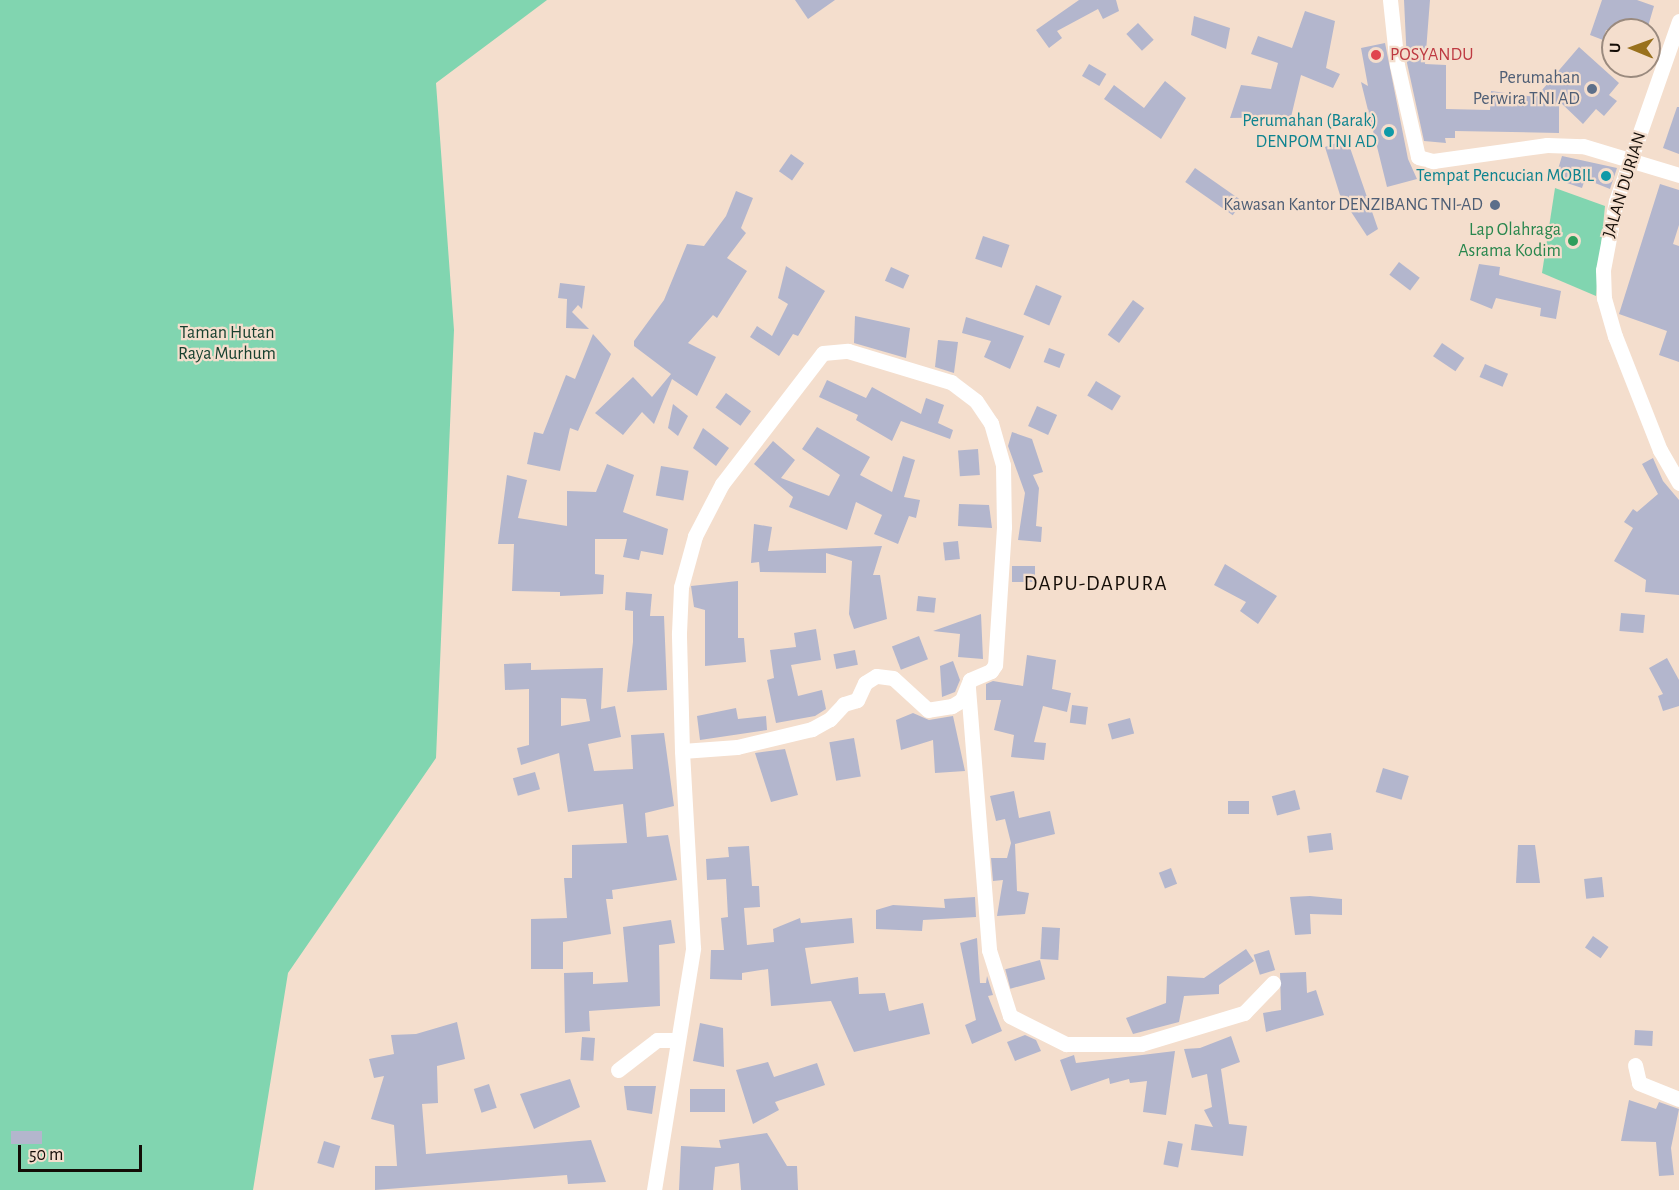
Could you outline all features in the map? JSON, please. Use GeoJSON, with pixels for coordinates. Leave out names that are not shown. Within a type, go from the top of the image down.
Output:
{"type":"FeatureCollection","features":[{"type":"Feature","properties":{"kind":"street"},"geometry":{"type":"LineString","coordinates":[[1389,0],[1399,73],[1419,157],[1432,161],[1566,145],[1630,160],[1679,175]]}},
{"type":"Feature","properties":{"kind":"street","name":"JALAN DURIAN"},"geometry":{"type":"LineString","coordinates":[[1679,21],[1630,160],[1607,243],[1604,298],[1640,403],[1679,483]]}},
{"type":"Feature","properties":{"kind":"street"},"geometry":{"type":"LineString","coordinates":[[654,1190],[693,948],[682,751],[681,587],[701,521],[762,428],[813,362],[832,350],[951,382],[976,401],[991,423],[1005,485],[995,665],[970,680],[958,704],[928,710],[893,678],[876,676],[865,683],[857,700],[844,704],[830,719],[806,731],[737,747],[682,751]]}},
{"type":"Feature","properties":{"kind":"street"},"geometry":{"type":"LineString","coordinates":[[968,688],[989,950],[1010,1016],[1066,1044],[1141,1044],[1244,1013],[1273,983]]}},
{"type":"Feature","properties":{"kind":"street"},"geometry":{"type":"LineString","coordinates":[[618,1070],[657,1040],[677,1040]]}},
{"type":"Feature","properties":{"kind":"street"},"geometry":{"type":"LineString","coordinates":[[1635,1065],[1639,1083],[1679,1099]]}},
{"type":"Feature","properties":{"kind":"green space","name":"Taman Hutan Raya Murhum"},"geometry":{"type":"Polygon","coordinates":[[[0,0],[547,0],[436,83],[454,330],[436,758],[288,973],[253,1190],[0,1190],[0,0]]]}},
{"type":"Feature","properties":{"kind":"green space","name":"Lap Olahraga Asrama Kodim"},"geometry":{"type":"Polygon","coordinates":[[[1555,188],[1605,206],[1596,296],[1542,273],[1555,188]]]}},
{"type":"Feature","properties":{"kind":"building"},"geometry":{"type":"Polygon","coordinates":[[[795,0],[835,0],[808,19],[795,0]]]}},
{"type":"Feature","properties":{"kind":"building"},"geometry":{"type":"Polygon","coordinates":[[[1079,0],[1116,0],[1119,11],[1103,19],[1098,9],[1057,31],[1062,38],[1049,48],[1036,30],[1079,0]]]}},
{"type":"Feature","properties":{"kind":"building"},"geometry":{"type":"Polygon","coordinates":[[[1404,0],[1430,0],[1425,64],[1446,65],[1446,109],[1490,110],[1491,91],[1536,97],[1579,47],[1601,67],[1601,78],[1613,78],[1619,83],[1609,95],[1617,101],[1604,116],[1596,109],[1583,124],[1559,101],[1559,133],[1455,131],[1455,138],[1445,138],[1446,143],[1424,141],[1407,63],[1404,0]]]}},
{"type":"Feature","properties":{"kind":"building"},"geometry":{"type":"Polygon","coordinates":[[[1602,0],[1637,0],[1654,6],[1650,18],[1601,18],[1601,39],[1590,35],[1602,0]]]}},
{"type":"Feature","properties":{"kind":"building"},"geometry":{"type":"Polygon","coordinates":[[[1305,11],[1335,21],[1326,68],[1340,74],[1333,88],[1301,75],[1291,117],[1230,118],[1241,85],[1271,89],[1278,63],[1251,54],[1258,36],[1292,48],[1305,11]]]}},
{"type":"Feature","properties":{"kind":"building"},"geometry":{"type":"Polygon","coordinates":[[[1194,16],[1230,28],[1226,49],[1191,35],[1194,16]]]}},
{"type":"Feature","properties":{"kind":"building"},"geometry":{"type":"Polygon","coordinates":[[[1138,23],[1154,40],[1142,51],[1126,34],[1138,23]]]}},
{"type":"Feature","properties":{"kind":"building","name":"Perumahan (Barak) DENPOM TNI AD"},"geometry":{"type":"Polygon","coordinates":[[[1385,43],[1408,159],[1417,179],[1387,187],[1361,82],[1368,86],[1361,48],[1385,43]]]}},
{"type":"Feature","properties":{"kind":"building"},"geometry":{"type":"Polygon","coordinates":[[[1089,64],[1106,74],[1099,86],[1082,76],[1089,64]]]}},
{"type":"Feature","properties":{"kind":"building"},"geometry":{"type":"Polygon","coordinates":[[[1165,81],[1186,98],[1161,139],[1104,99],[1114,85],[1144,108],[1165,81]]]}},
{"type":"Feature","properties":{"kind":"building"},"geometry":{"type":"Polygon","coordinates":[[[1677,107],[1679,107],[1679,154],[1663,148],[1677,107]]]}},
{"type":"Feature","properties":{"kind":"building"},"geometry":{"type":"Polygon","coordinates":[[[1347,139],[1378,229],[1367,236],[1340,195],[1325,147],[1347,139]]]}},
{"type":"Feature","properties":{"kind":"building"},"geometry":{"type":"Polygon","coordinates":[[[791,154],[804,163],[792,180],[779,171],[791,154]]]}},
{"type":"Feature","properties":{"kind":"building"},"geometry":{"type":"Polygon","coordinates":[[[1562,156],[1617,168],[1610,189],[1585,179],[1582,188],[1555,179],[1562,156]]]}},
{"type":"Feature","properties":{"kind":"building"},"geometry":{"type":"Polygon","coordinates":[[[1195,168],[1243,201],[1233,215],[1185,182],[1195,168]]]}},
{"type":"Feature","properties":{"kind":"building"},"geometry":{"type":"Polygon","coordinates":[[[1660,184],[1679,190],[1679,225],[1673,244],[1679,246],[1679,362],[1659,355],[1667,331],[1619,314],[1660,184]]]}},
{"type":"Feature","properties":{"kind":"building"},"geometry":{"type":"Polygon","coordinates":[[[736,191],[753,198],[741,228],[746,233],[727,258],[747,271],[717,318],[713,315],[688,343],[716,357],[697,396],[672,379],[654,424],[642,412],[623,435],[595,413],[633,377],[652,397],[671,374],[634,346],[634,341],[664,300],[687,244],[704,246],[726,216],[736,191]]]}},
{"type":"Feature","properties":{"kind":"building"},"geometry":{"type":"Polygon","coordinates":[[[983,236],[1009,245],[1002,268],[975,259],[983,236]]]}},
{"type":"Feature","properties":{"kind":"building"},"geometry":{"type":"Polygon","coordinates":[[[1399,262],[1420,278],[1410,290],[1389,275],[1399,262]]]}},
{"type":"Feature","properties":{"kind":"building"},"geometry":{"type":"Polygon","coordinates":[[[1479,264],[1500,267],[1499,275],[1561,291],[1556,319],[1540,316],[1541,308],[1496,298],[1492,309],[1470,300],[1479,264]]]}},
{"type":"Feature","properties":{"kind":"building"},"geometry":{"type":"Polygon","coordinates":[[[786,266],[825,291],[798,336],[793,334],[779,356],[750,337],[757,326],[772,336],[788,304],[778,298],[786,266]]]}},
{"type":"Feature","properties":{"kind":"building"},"geometry":{"type":"Polygon","coordinates":[[[891,267],[909,275],[903,289],[885,281],[891,267]]]}},
{"type":"Feature","properties":{"kind":"building"},"geometry":{"type":"Polygon","coordinates":[[[560,283],[585,286],[582,309],[578,305],[572,312],[589,329],[566,328],[567,299],[558,298],[560,283]]]}},
{"type":"Feature","properties":{"kind":"building"},"geometry":{"type":"Polygon","coordinates":[[[1036,285],[1062,296],[1049,325],[1023,314],[1036,285]]]}},
{"type":"Feature","properties":{"kind":"building"},"geometry":{"type":"Polygon","coordinates":[[[1133,300],[1144,308],[1119,343],[1108,335],[1133,300]]]}},
{"type":"Feature","properties":{"kind":"building"},"geometry":{"type":"Polygon","coordinates":[[[855,316],[910,328],[906,358],[854,343],[855,316]]]}},
{"type":"Feature","properties":{"kind":"building"},"geometry":{"type":"Polygon","coordinates":[[[966,317],[1024,336],[1010,369],[984,357],[991,341],[962,333],[966,317]]]}},
{"type":"Feature","properties":{"kind":"building"},"geometry":{"type":"Polygon","coordinates":[[[593,334],[611,354],[578,431],[570,428],[560,471],[527,464],[534,432],[543,434],[566,375],[575,379],[593,334]]]}},
{"type":"Feature","properties":{"kind":"building"},"geometry":{"type":"Polygon","coordinates":[[[938,340],[958,342],[954,373],[935,367],[938,340]]]}},
{"type":"Feature","properties":{"kind":"building"},"geometry":{"type":"Polygon","coordinates":[[[1442,343],[1464,358],[1455,371],[1433,356],[1442,343]]]}},
{"type":"Feature","properties":{"kind":"building"},"geometry":{"type":"Polygon","coordinates":[[[1049,348],[1065,354],[1059,368],[1044,362],[1049,348]]]}},
{"type":"Feature","properties":{"kind":"building"},"geometry":{"type":"Polygon","coordinates":[[[1485,364],[1508,374],[1503,387],[1480,377],[1485,364]]]}},
{"type":"Feature","properties":{"kind":"building"},"geometry":{"type":"Polygon","coordinates":[[[827,380],[866,398],[872,387],[921,414],[926,398],[944,405],[938,423],[953,430],[950,439],[901,421],[892,441],[856,420],[858,415],[819,397],[827,380]]]}},
{"type":"Feature","properties":{"kind":"building"},"geometry":{"type":"Polygon","coordinates":[[[1096,381],[1121,396],[1112,411],[1087,396],[1096,381]]]}},
{"type":"Feature","properties":{"kind":"building"},"geometry":{"type":"Polygon","coordinates":[[[726,393],[751,411],[740,426],[715,408],[726,393]]]}},
{"type":"Feature","properties":{"kind":"building"},"geometry":{"type":"Polygon","coordinates":[[[673,404],[688,416],[678,436],[668,428],[673,404]]]}},
{"type":"Feature","properties":{"kind":"building"},"geometry":{"type":"Polygon","coordinates":[[[1037,406],[1057,415],[1048,435],[1028,426],[1037,406]]]}},
{"type":"Feature","properties":{"kind":"building"},"geometry":{"type":"Polygon","coordinates":[[[817,427],[870,457],[860,475],[892,492],[903,456],[915,460],[904,497],[920,500],[916,518],[909,516],[898,544],[874,534],[882,515],[856,502],[847,530],[789,507],[793,497],[754,464],[773,441],[795,460],[781,478],[829,496],[840,475],[802,449],[817,427]]]}},
{"type":"Feature","properties":{"kind":"building"},"geometry":{"type":"Polygon","coordinates":[[[703,428],[729,448],[716,466],[693,448],[703,428]]]}},
{"type":"Feature","properties":{"kind":"building"},"geometry":{"type":"Polygon","coordinates":[[[1012,432],[1032,439],[1043,472],[1033,475],[1039,488],[1036,526],[1042,527],[1041,542],[1018,540],[1025,493],[1008,446],[1012,432]]]}},
{"type":"Feature","properties":{"kind":"building"},"geometry":{"type":"Polygon","coordinates":[[[978,449],[980,475],[960,476],[958,450],[978,449]]]}},
{"type":"Feature","properties":{"kind":"building"},"geometry":{"type":"Polygon","coordinates":[[[1653,458],[1663,481],[1679,500],[1679,595],[1645,592],[1646,580],[1614,561],[1633,528],[1624,522],[1633,509],[1637,512],[1658,494],[1642,464],[1653,458]]]}},
{"type":"Feature","properties":{"kind":"building"},"geometry":{"type":"Polygon","coordinates":[[[607,464],[634,475],[623,512],[668,529],[663,555],[641,551],[639,560],[623,557],[627,539],[595,539],[595,574],[604,575],[603,594],[560,596],[560,592],[512,591],[514,544],[498,544],[507,475],[527,480],[518,518],[567,526],[567,491],[596,492],[607,464]]]}},
{"type":"Feature","properties":{"kind":"building"},"geometry":{"type":"Polygon","coordinates":[[[661,466],[689,471],[683,500],[656,496],[661,466]]]}},
{"type":"Feature","properties":{"kind":"building"},"geometry":{"type":"Polygon","coordinates":[[[959,504],[989,505],[992,528],[958,526],[959,504]]]}},
{"type":"Feature","properties":{"kind":"building"},"geometry":{"type":"Polygon","coordinates":[[[754,524],[772,527],[768,551],[882,546],[873,575],[880,575],[887,619],[854,629],[849,614],[852,561],[826,553],[826,573],[760,572],[759,562],[751,563],[754,524]]]}},
{"type":"Feature","properties":{"kind":"building"},"geometry":{"type":"Polygon","coordinates":[[[958,541],[960,559],[945,560],[943,543],[958,541]]]}},
{"type":"Feature","properties":{"kind":"building"},"geometry":{"type":"Polygon","coordinates":[[[1225,564],[1277,596],[1258,624],[1240,611],[1246,602],[1214,585],[1225,564]]]}},
{"type":"Feature","properties":{"kind":"building"},"geometry":{"type":"Polygon","coordinates":[[[1012,566],[1035,566],[1035,582],[1012,582],[1012,566]]]}},
{"type":"Feature","properties":{"kind":"building"},"geometry":{"type":"Polygon","coordinates":[[[738,581],[738,638],[744,638],[746,662],[705,666],[705,610],[694,607],[691,586],[738,581]]]}},
{"type":"Feature","properties":{"kind":"building"},"geometry":{"type":"Polygon","coordinates":[[[626,592],[652,594],[650,616],[664,616],[667,690],[627,692],[633,642],[633,611],[625,610],[626,592]]]}},
{"type":"Feature","properties":{"kind":"building"},"geometry":{"type":"Polygon","coordinates":[[[918,596],[936,598],[934,613],[916,611],[918,596]]]}},
{"type":"Feature","properties":{"kind":"building"},"geometry":{"type":"Polygon","coordinates":[[[1621,613],[1645,615],[1643,633],[1619,631],[1621,613]]]}},
{"type":"Feature","properties":{"kind":"building"},"geometry":{"type":"Polygon","coordinates":[[[981,614],[983,659],[958,657],[960,634],[933,631],[981,614]]]}},
{"type":"Feature","properties":{"kind":"building"},"geometry":{"type":"Polygon","coordinates":[[[816,629],[821,660],[791,665],[798,696],[822,690],[826,709],[815,716],[776,723],[767,680],[774,678],[770,650],[796,647],[794,633],[816,629]]]}},
{"type":"Feature","properties":{"kind":"building"},"geometry":{"type":"Polygon","coordinates":[[[919,636],[928,659],[901,670],[892,646],[919,636]]]}},
{"type":"Feature","properties":{"kind":"building"},"geometry":{"type":"Polygon","coordinates":[[[855,650],[858,665],[836,669],[833,654],[855,650]]]}},
{"type":"Feature","properties":{"kind":"building"},"geometry":{"type":"Polygon","coordinates":[[[1027,655],[1056,660],[1052,689],[1071,693],[1067,712],[1043,706],[1034,742],[1046,743],[1044,760],[1011,757],[1014,735],[994,730],[1001,700],[986,700],[986,684],[993,681],[1023,686],[1027,655]]]}},
{"type":"Feature","properties":{"kind":"building"},"geometry":{"type":"Polygon","coordinates":[[[1667,658],[1679,680],[1679,706],[1663,711],[1658,696],[1663,694],[1649,668],[1667,658]]]}},
{"type":"Feature","properties":{"kind":"building"},"geometry":{"type":"Polygon","coordinates":[[[953,661],[960,680],[955,692],[942,697],[940,666],[953,661]]]}},
{"type":"Feature","properties":{"kind":"building"},"geometry":{"type":"Polygon","coordinates":[[[531,663],[531,670],[603,668],[601,709],[615,706],[621,737],[588,744],[594,771],[633,769],[631,735],[664,733],[674,806],[645,813],[647,837],[668,835],[677,880],[612,890],[613,899],[606,899],[611,934],[563,942],[563,969],[531,969],[531,919],[567,918],[564,878],[572,878],[572,845],[627,843],[623,804],[568,812],[559,753],[521,765],[517,748],[529,745],[529,689],[505,690],[504,664],[531,663]],[[561,698],[561,726],[590,721],[586,699],[561,698]]]}},
{"type":"Feature","properties":{"kind":"building"},"geometry":{"type":"Polygon","coordinates":[[[1072,705],[1088,707],[1086,725],[1070,723],[1072,705]]]}},
{"type":"Feature","properties":{"kind":"building"},"geometry":{"type":"Polygon","coordinates":[[[736,708],[738,719],[766,716],[767,730],[700,740],[697,716],[736,708]]]}},
{"type":"Feature","properties":{"kind":"building"},"geometry":{"type":"Polygon","coordinates":[[[913,713],[929,720],[953,716],[965,771],[935,773],[933,740],[901,750],[896,720],[913,713]]]}},
{"type":"Feature","properties":{"kind":"building"},"geometry":{"type":"Polygon","coordinates":[[[1130,718],[1134,733],[1112,739],[1108,724],[1130,718]]]}},
{"type":"Feature","properties":{"kind":"building"},"geometry":{"type":"Polygon","coordinates":[[[854,738],[861,776],[836,781],[829,742],[854,738]]]}},
{"type":"Feature","properties":{"kind":"building"},"geometry":{"type":"Polygon","coordinates":[[[785,749],[798,795],[771,802],[755,753],[785,749]]]}},
{"type":"Feature","properties":{"kind":"building"},"geometry":{"type":"Polygon","coordinates":[[[1383,768],[1409,776],[1402,800],[1376,792],[1383,768]]]}},
{"type":"Feature","properties":{"kind":"building"},"geometry":{"type":"Polygon","coordinates":[[[535,772],[540,789],[518,796],[513,778],[535,772]]]}},
{"type":"Feature","properties":{"kind":"building"},"geometry":{"type":"Polygon","coordinates":[[[1295,790],[1300,809],[1277,816],[1272,796],[1295,790]]]}},
{"type":"Feature","properties":{"kind":"building"},"geometry":{"type":"Polygon","coordinates":[[[1014,791],[1019,818],[1050,811],[1055,834],[1015,844],[1017,891],[1029,893],[1025,914],[997,916],[1003,880],[993,881],[991,858],[1007,858],[1011,843],[1005,819],[996,821],[990,796],[1014,791]]]}},
{"type":"Feature","properties":{"kind":"building"},"geometry":{"type":"Polygon","coordinates":[[[1228,801],[1249,801],[1249,814],[1228,814],[1228,801]]]}},
{"type":"Feature","properties":{"kind":"building"},"geometry":{"type":"Polygon","coordinates":[[[1331,833],[1333,850],[1309,853],[1307,836],[1331,833]]]}},
{"type":"Feature","properties":{"kind":"building"},"geometry":{"type":"Polygon","coordinates":[[[1518,845],[1535,845],[1540,883],[1516,883],[1518,845]]]}},
{"type":"Feature","properties":{"kind":"building"},"geometry":{"type":"Polygon","coordinates":[[[749,846],[752,886],[759,886],[760,907],[744,908],[747,945],[774,942],[773,929],[800,918],[801,923],[852,918],[854,943],[805,948],[811,984],[858,977],[859,994],[885,993],[889,1011],[923,1003],[930,1034],[854,1052],[831,1001],[771,1006],[768,969],[742,973],[742,980],[710,979],[711,950],[724,950],[721,918],[728,917],[726,879],[707,880],[706,859],[729,857],[728,847],[749,846]]]}},
{"type":"Feature","properties":{"kind":"building"},"geometry":{"type":"Polygon","coordinates":[[[1171,868],[1177,884],[1165,889],[1159,873],[1171,868]]]}},
{"type":"Feature","properties":{"kind":"building"},"geometry":{"type":"Polygon","coordinates":[[[1602,877],[1604,897],[1586,899],[1584,879],[1602,877]]]}},
{"type":"Feature","properties":{"kind":"building"},"geometry":{"type":"Polygon","coordinates":[[[975,897],[976,917],[923,920],[922,931],[876,929],[876,910],[893,905],[945,908],[944,899],[975,897]]]}},
{"type":"Feature","properties":{"kind":"building"},"geometry":{"type":"Polygon","coordinates":[[[1290,897],[1342,899],[1342,915],[1310,914],[1311,934],[1295,935],[1290,897]]]}},
{"type":"Feature","properties":{"kind":"building"},"geometry":{"type":"Polygon","coordinates":[[[671,920],[675,943],[659,945],[660,1006],[589,1011],[590,1031],[565,1033],[564,973],[593,972],[593,984],[628,982],[623,927],[671,920]]]}},
{"type":"Feature","properties":{"kind":"building"},"geometry":{"type":"Polygon","coordinates":[[[1042,927],[1060,928],[1058,960],[1040,959],[1042,927]]]}},
{"type":"Feature","properties":{"kind":"building"},"geometry":{"type":"Polygon","coordinates":[[[1593,936],[1609,947],[1601,958],[1585,947],[1593,936]]]}},
{"type":"Feature","properties":{"kind":"building"},"geometry":{"type":"Polygon","coordinates":[[[977,938],[980,983],[986,983],[987,976],[993,995],[988,996],[1002,1031],[972,1044],[965,1025],[976,1020],[960,943],[977,938]]]}},
{"type":"Feature","properties":{"kind":"building"},"geometry":{"type":"Polygon","coordinates":[[[1246,949],[1254,961],[1219,985],[1219,994],[1184,996],[1179,1022],[1133,1034],[1126,1018],[1166,1003],[1167,976],[1204,978],[1246,949]]]}},
{"type":"Feature","properties":{"kind":"building"},"geometry":{"type":"Polygon","coordinates":[[[1269,950],[1275,970],[1260,975],[1254,955],[1269,950]]]}},
{"type":"Feature","properties":{"kind":"building"},"geometry":{"type":"Polygon","coordinates":[[[1040,960],[1045,979],[1010,989],[1005,969],[1040,960]]]}},
{"type":"Feature","properties":{"kind":"building"},"geometry":{"type":"Polygon","coordinates":[[[1306,972],[1307,993],[1316,990],[1324,1015],[1266,1032],[1263,1013],[1281,1010],[1280,973],[1306,972]]]}},
{"type":"Feature","properties":{"kind":"building"},"geometry":{"type":"Polygon","coordinates":[[[457,1022],[465,1059],[437,1066],[438,1103],[422,1104],[426,1154],[591,1140],[606,1182],[568,1184],[567,1175],[375,1190],[375,1166],[397,1166],[394,1125],[371,1119],[384,1076],[374,1078],[369,1059],[394,1054],[391,1035],[416,1034],[457,1022]]]}},
{"type":"Feature","properties":{"kind":"building"},"geometry":{"type":"Polygon","coordinates":[[[700,1023],[723,1028],[724,1067],[693,1061],[700,1023]]]}},
{"type":"Feature","properties":{"kind":"building"},"geometry":{"type":"Polygon","coordinates":[[[1635,1030],[1653,1031],[1652,1046],[1634,1045],[1635,1030]]]}},
{"type":"Feature","properties":{"kind":"building"},"geometry":{"type":"Polygon","coordinates":[[[1025,1035],[1036,1040],[1041,1051],[1015,1061],[1007,1042],[1025,1035]]]}},
{"type":"Feature","properties":{"kind":"building"},"geometry":{"type":"Polygon","coordinates":[[[1231,1036],[1240,1062],[1221,1069],[1229,1124],[1247,1126],[1243,1156],[1191,1150],[1195,1124],[1213,1127],[1204,1110],[1212,1107],[1207,1074],[1192,1078],[1184,1049],[1200,1048],[1231,1036]]]}},
{"type":"Feature","properties":{"kind":"building"},"geometry":{"type":"Polygon","coordinates":[[[582,1037],[595,1038],[593,1061],[580,1060],[582,1037]]]}},
{"type":"Feature","properties":{"kind":"building"},"geometry":{"type":"Polygon","coordinates":[[[1175,1051],[1166,1115],[1143,1112],[1147,1081],[1130,1083],[1129,1079],[1110,1084],[1109,1078],[1071,1091],[1060,1060],[1074,1055],[1076,1063],[1175,1051]]]}},
{"type":"Feature","properties":{"kind":"building"},"geometry":{"type":"Polygon","coordinates":[[[768,1062],[774,1077],[817,1063],[825,1085],[775,1102],[779,1110],[753,1124],[736,1070],[768,1062]]]}},
{"type":"Feature","properties":{"kind":"building"},"geometry":{"type":"Polygon","coordinates":[[[570,1079],[580,1107],[534,1129],[520,1094],[570,1079]]]}},
{"type":"Feature","properties":{"kind":"building"},"geometry":{"type":"Polygon","coordinates":[[[489,1084],[497,1108],[482,1113],[474,1089],[489,1084]]]}},
{"type":"Feature","properties":{"kind":"building"},"geometry":{"type":"Polygon","coordinates":[[[624,1086],[656,1086],[652,1114],[627,1110],[624,1086]]]}},
{"type":"Feature","properties":{"kind":"building"},"geometry":{"type":"Polygon","coordinates":[[[690,1089],[725,1089],[725,1112],[690,1112],[690,1089]]]}},
{"type":"Feature","properties":{"kind":"building"},"geometry":{"type":"Polygon","coordinates":[[[1629,1100],[1656,1109],[1659,1102],[1679,1109],[1671,1148],[1674,1175],[1659,1176],[1656,1142],[1621,1141],[1629,1100]]]}},
{"type":"Feature","properties":{"kind":"building"},"geometry":{"type":"Polygon","coordinates":[[[11,1131],[42,1131],[42,1144],[11,1144],[11,1131]]]}},
{"type":"Feature","properties":{"kind":"building"},"geometry":{"type":"Polygon","coordinates":[[[767,1133],[787,1166],[797,1166],[798,1190],[741,1190],[739,1163],[715,1167],[713,1190],[679,1190],[681,1146],[721,1148],[719,1140],[767,1133]]]}},
{"type":"Feature","properties":{"kind":"building"},"geometry":{"type":"Polygon","coordinates":[[[324,1141],[340,1146],[334,1168],[317,1163],[324,1141]]]}},
{"type":"Feature","properties":{"kind":"building"},"geometry":{"type":"Polygon","coordinates":[[[1168,1141],[1183,1144],[1178,1167],[1163,1165],[1168,1141]]]}},
{"type":"Feature","properties":{"kind":"place","name":"POSYANDU"},"geometry":{"type":"Point","coordinates":[1376,55]}},
{"type":"Feature","properties":{"kind":"place","name":"Perumahan Perwira TNI AD"},"geometry":{"type":"Point","coordinates":[1592,89]}},
{"type":"Feature","properties":{"kind":"place","name":"Perumahan (Barak) DENPOM TNI AD"},"geometry":{"type":"Point","coordinates":[1389,132]}},
{"type":"Feature","properties":{"kind":"place","name":"Tempat Pencucian MOBIL"},"geometry":{"type":"Point","coordinates":[1606,176]}},
{"type":"Feature","properties":{"kind":"place","name":"Kawasan Kantor DENZIBANG TNI-AD"},"geometry":{"type":"Point","coordinates":[1495,205]}},
{"type":"Feature","properties":{"kind":"place","name":"Lap Olahraga Asrama Kodim"},"geometry":{"type":"Point","coordinates":[1573,241]}},
{"type":"Feature","properties":{"kind":"district","name":"DAPU-DAPURA"},"geometry":{"type":"Point","coordinates":[1096,584]}}]}
